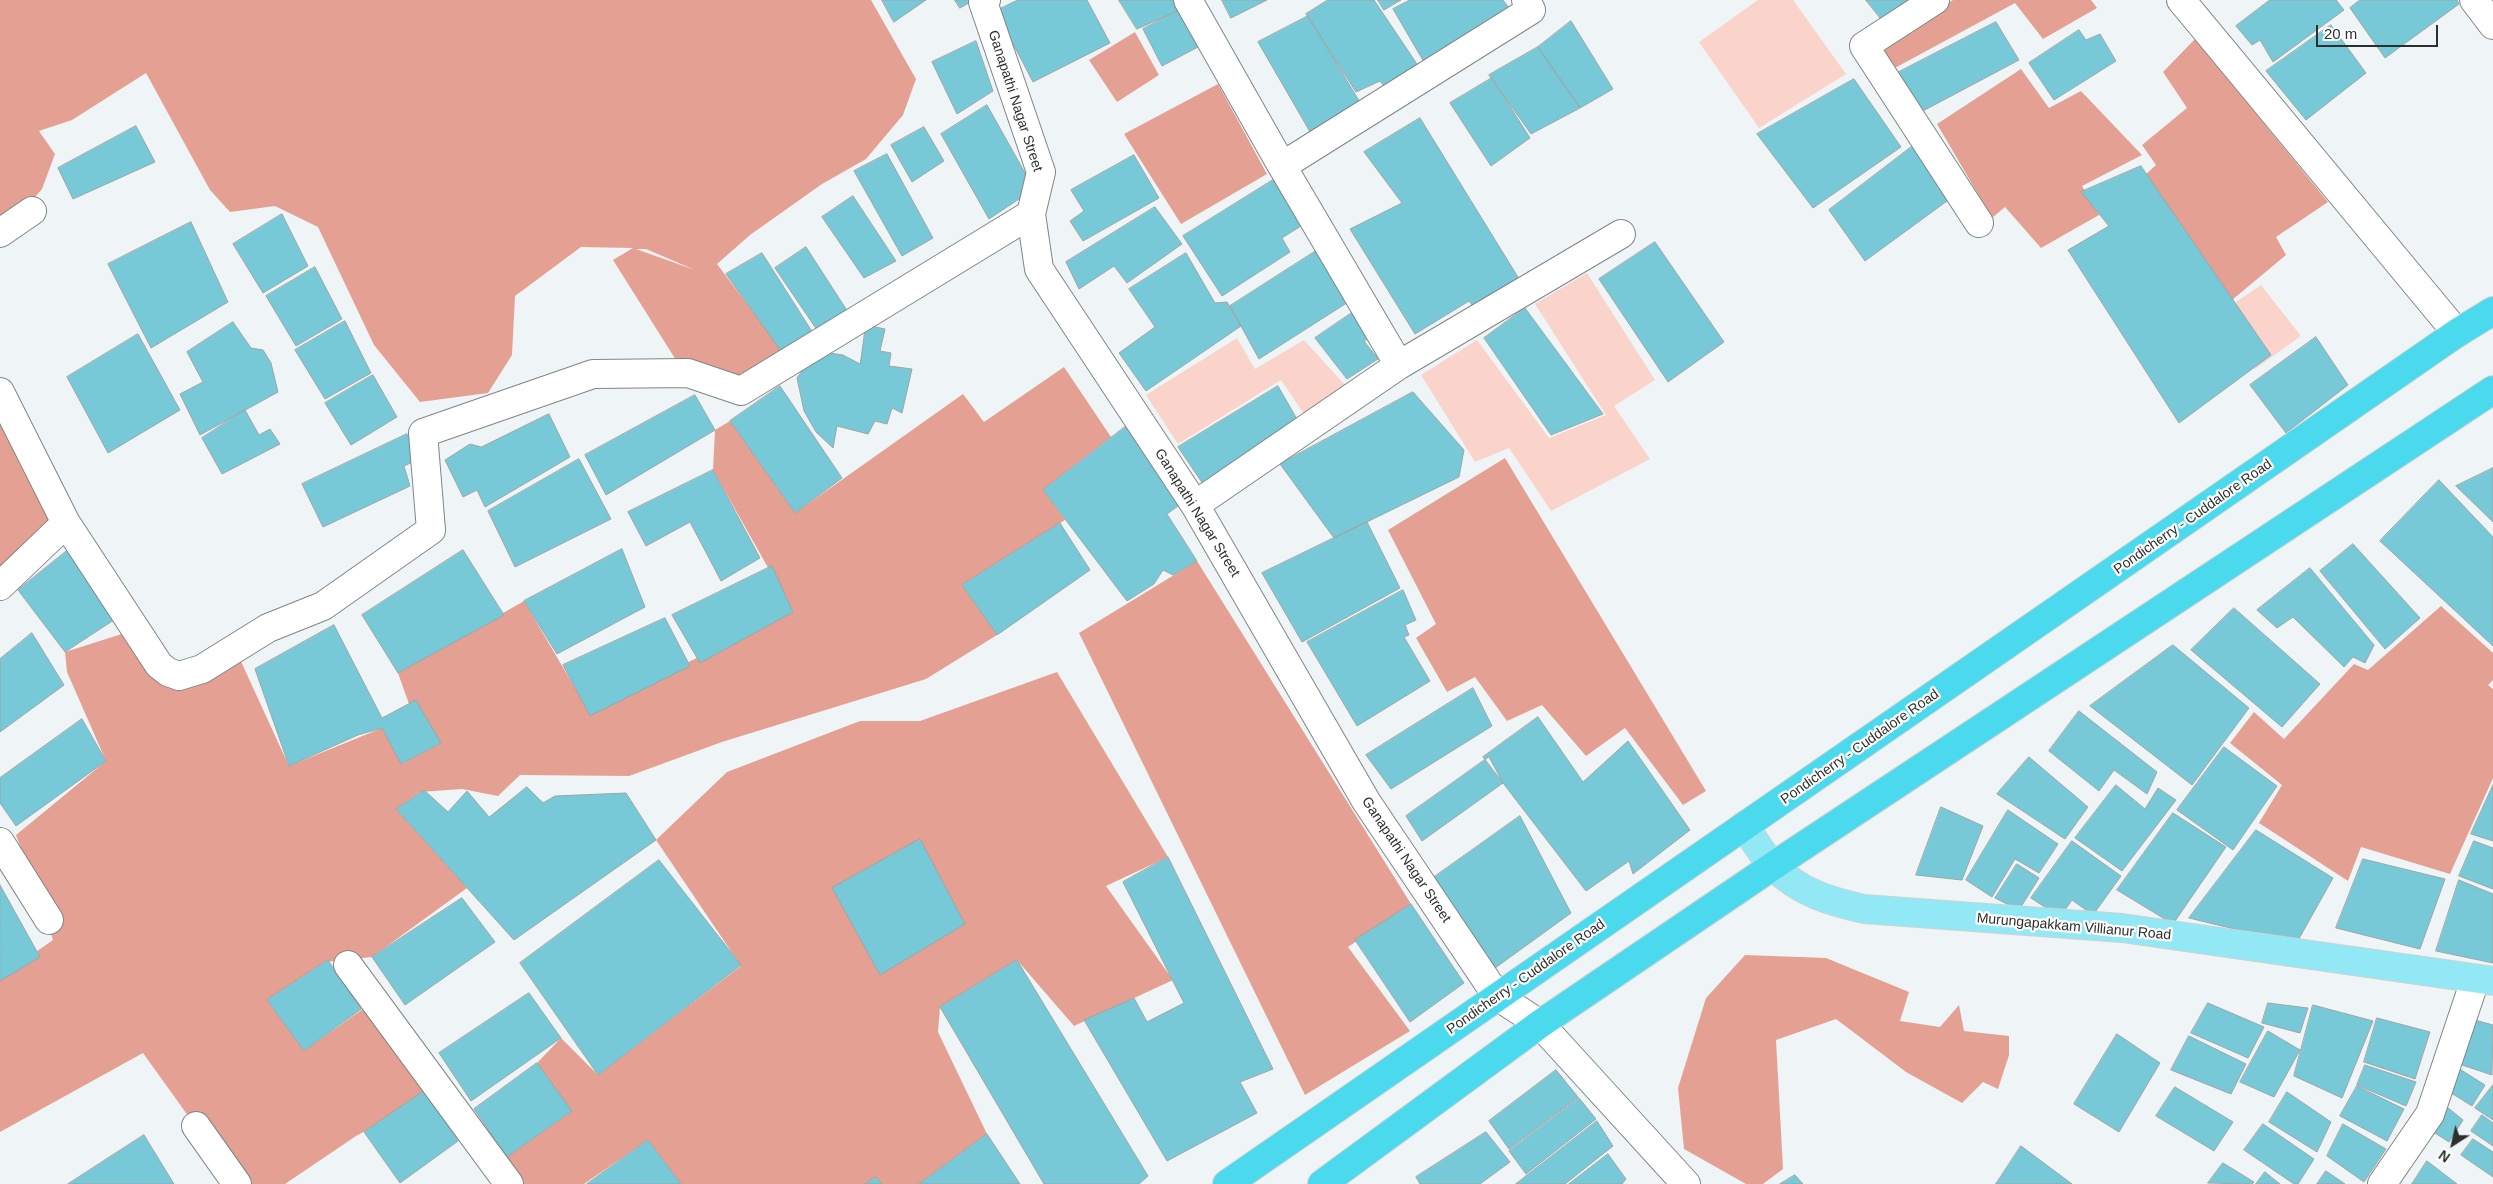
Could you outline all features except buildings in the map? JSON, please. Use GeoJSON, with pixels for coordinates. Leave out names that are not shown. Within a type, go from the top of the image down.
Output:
{"type":"FeatureCollection","features":[{"type":"Feature","properties":{"kind":"highway","name":"Pondicherry - Cuddalore Road"},"geometry":{"type":"LineString","coordinates":[[1227,1184],[2457,333],[2493,311]]}},
{"type":"Feature","properties":{"kind":"highway"},"geometry":{"type":"LineString","coordinates":[[1322,1184],[1540,1024],[1773,866],[2493,390]]}},
{"type":"Feature","properties":{"kind":"main road","name":"Murungapakkam Villianur Road"},"geometry":{"type":"LineString","coordinates":[[1744,826],[1773,866],[1800,887],[1827,901],[1864,908],[2122,928],[2484,980]]}},
{"type":"Feature","properties":{"kind":"street"},"geometry":{"type":"LineString","coordinates":[[1188,0],[1282,166],[1400,365]]}},
{"type":"Feature","properties":{"kind":"street"},"geometry":{"type":"LineString","coordinates":[[1282,166],[1531,10],[1526,0]]}},
{"type":"Feature","properties":{"kind":"street"},"geometry":{"type":"LineString","coordinates":[[1935,0],[1864,46],[1980,223]]}},
{"type":"Feature","properties":{"kind":"street"},"geometry":{"type":"LineString","coordinates":[[2181,0],[2457,333]]}},
{"type":"Feature","properties":{"kind":"street"},"geometry":{"type":"LineString","coordinates":[[2474,0],[2493,25]]}},
{"type":"Feature","properties":{"kind":"street","name":"Ganapathi Nagar Street"},"geometry":{"type":"LineString","coordinates":[[984,1],[1041,172],[1031,214],[1039,269],[1194,505],[1366,801],[1498,996]]}},
{"type":"Feature","properties":{"kind":"street"},"geometry":{"type":"LineString","coordinates":[[0,234],[32,211]]}},
{"type":"Feature","properties":{"kind":"street"},"geometry":{"type":"LineString","coordinates":[[0,392],[66,523],[159,665],[168,672],[179,676],[191,674],[268,628],[323,606],[431,530],[423,433],[593,374],[688,373],[741,391],[1031,214]]}},
{"type":"Feature","properties":{"kind":"street"},"geometry":{"type":"LineString","coordinates":[[1194,505],[1400,365],[1621,234]]}},
{"type":"Feature","properties":{"kind":"street"},"geometry":{"type":"LineString","coordinates":[[0,586],[66,523]]}},
{"type":"Feature","properties":{"kind":"street"},"geometry":{"type":"LineString","coordinates":[[0,842],[49,920]]}},
{"type":"Feature","properties":{"kind":"street"},"geometry":{"type":"LineString","coordinates":[[348,965],[509,1184]]}},
{"type":"Feature","properties":{"kind":"street"},"geometry":{"type":"LineString","coordinates":[[2382,1184],[2430,1114],[2484,980]]}},
{"type":"Feature","properties":{"kind":"street"},"geometry":{"type":"LineString","coordinates":[[1498,996],[1540,1024],[1686,1184]]}},
{"type":"Feature","properties":{"kind":"street"},"geometry":{"type":"LineString","coordinates":[[196,1126],[237,1184]]}},
{"type":"Feature","properties":{"kind":"shaded area"},"geometry":{"type":"Polygon","coordinates":[[[0,0],[871,0],[916,79],[903,115],[866,159],[822,184],[750,235],[717,264],[790,361],[745,388],[681,368],[613,260],[633,248],[581,247],[515,296],[512,355],[488,393],[420,402],[374,345],[318,227],[275,206],[230,212],[210,190],[146,73],[72,120],[39,131],[55,154],[42,189],[0,238],[0,0]],[[636,249],[695,270],[646,249],[636,249]]]}},
{"type":"Feature","properties":{"kind":"shaded area"},"geometry":{"type":"Polygon","coordinates":[[[1758,0],[1793,0],[1846,74],[1759,128],[1699,42],[1758,0]]]}},
{"type":"Feature","properties":{"kind":"shaded area"},"geometry":{"type":"Polygon","coordinates":[[[1953,0],[2091,0],[2097,8],[2043,39],[2015,3],[1893,69],[1878,47],[1953,0]]]}},
{"type":"Feature","properties":{"kind":"shaded area"},"geometry":{"type":"Polygon","coordinates":[[[1135,32],[1159,75],[1117,102],[1089,60],[1135,32]]]}},
{"type":"Feature","properties":{"kind":"shaded area"},"geometry":{"type":"Polygon","coordinates":[[[2195,39],[2328,202],[2276,237],[2286,255],[2232,300],[2144,176],[2156,165],[2142,145],[2187,108],[2163,72],[2195,39]]]}},
{"type":"Feature","properties":{"kind":"shaded area"},"geometry":{"type":"Polygon","coordinates":[[[2021,69],[2049,108],[2081,91],[2142,155],[2082,186],[2099,215],[2041,248],[2005,207],[1992,218],[1937,124],[2021,69]]]}},
{"type":"Feature","properties":{"kind":"shaded area"},"geometry":{"type":"Polygon","coordinates":[[[1218,84],[1267,174],[1181,224],[1124,134],[1218,84]]]}},
{"type":"Feature","properties":{"kind":"shaded area"},"geometry":{"type":"Polygon","coordinates":[[[1587,273],[1655,380],[1614,406],[1650,459],[1551,511],[1509,448],[1475,462],[1421,375],[1477,340],[1549,438],[1606,415],[1535,304],[1587,273]]]}},
{"type":"Feature","properties":{"kind":"shaded area"},"geometry":{"type":"Polygon","coordinates":[[[2261,285],[2301,336],[2255,369],[2239,352],[2226,309],[2261,285]]]}},
{"type":"Feature","properties":{"kind":"shaded area"},"geometry":{"type":"Polygon","coordinates":[[[1237,338],[1255,369],[1304,340],[1346,386],[1304,414],[1281,380],[1178,444],[1146,395],[1237,338]]]}},
{"type":"Feature","properties":{"kind":"shaded area"},"geometry":{"type":"Polygon","coordinates":[[[1064,367],[1111,437],[1043,490],[1065,520],[962,585],[997,635],[926,679],[722,742],[629,776],[520,775],[498,796],[462,789],[420,792],[396,809],[467,888],[372,957],[325,962],[267,1000],[304,1051],[367,1006],[428,1097],[356,1136],[285,1184],[237,1184],[143,1053],[0,1132],[0,977],[53,940],[16,835],[106,761],[67,672],[65,652],[128,632],[168,672],[238,655],[289,766],[382,728],[402,764],[441,743],[409,704],[398,673],[524,601],[588,710],[793,612],[713,470],[715,430],[730,421],[795,513],[963,394],[984,422],[1064,367]]]}},
{"type":"Feature","properties":{"kind":"shaded area"},"geometry":{"type":"Polygon","coordinates":[[[0,392],[64,517],[0,577],[0,392]]]}},
{"type":"Feature","properties":{"kind":"shaded area"},"geometry":{"type":"Polygon","coordinates":[[[1505,458],[1706,791],[1683,805],[1625,728],[1586,756],[1542,705],[1507,721],[1475,677],[1447,692],[1416,638],[1436,624],[1388,530],[1505,458]]]}},
{"type":"Feature","properties":{"kind":"shaded area"},"geometry":{"type":"Polygon","coordinates":[[[1197,561],[1411,904],[1348,947],[1410,1031],[1305,1095],[1079,633],[1197,561]]]}},
{"type":"Feature","properties":{"kind":"shaded area"},"geometry":{"type":"Polygon","coordinates":[[[2441,606],[2493,653],[2493,680],[2488,685],[2493,689],[2493,778],[2450,874],[2361,847],[2348,881],[2259,823],[2282,785],[2230,743],[2254,712],[2284,739],[2354,664],[2368,670],[2441,606]]]}},
{"type":"Feature","properties":{"kind":"shaded area"},"geometry":{"type":"Polygon","coordinates":[[[1057,672],[1168,857],[1106,886],[1173,980],[1074,1026],[1017,960],[940,1007],[938,1032],[987,1134],[919,1184],[882,1184],[876,1177],[865,1184],[681,1184],[648,1140],[584,1184],[524,1184],[507,1157],[571,1112],[537,1063],[561,1038],[598,1075],[741,966],[656,840],[727,772],[860,721],[920,721],[1057,672]]]}},
{"type":"Feature","properties":{"kind":"shaded area"},"geometry":{"type":"Polygon","coordinates":[[[1745,955],[1826,958],[1909,992],[1900,1021],[1940,1027],[1959,1005],[1964,1031],[2009,1036],[2009,1055],[1998,1089],[1983,1082],[1962,1103],[1906,1072],[1836,1019],[1776,1040],[1783,1169],[1763,1184],[1746,1184],[1684,1149],[1678,1088],[1706,998],[1745,955]]]}}]}
